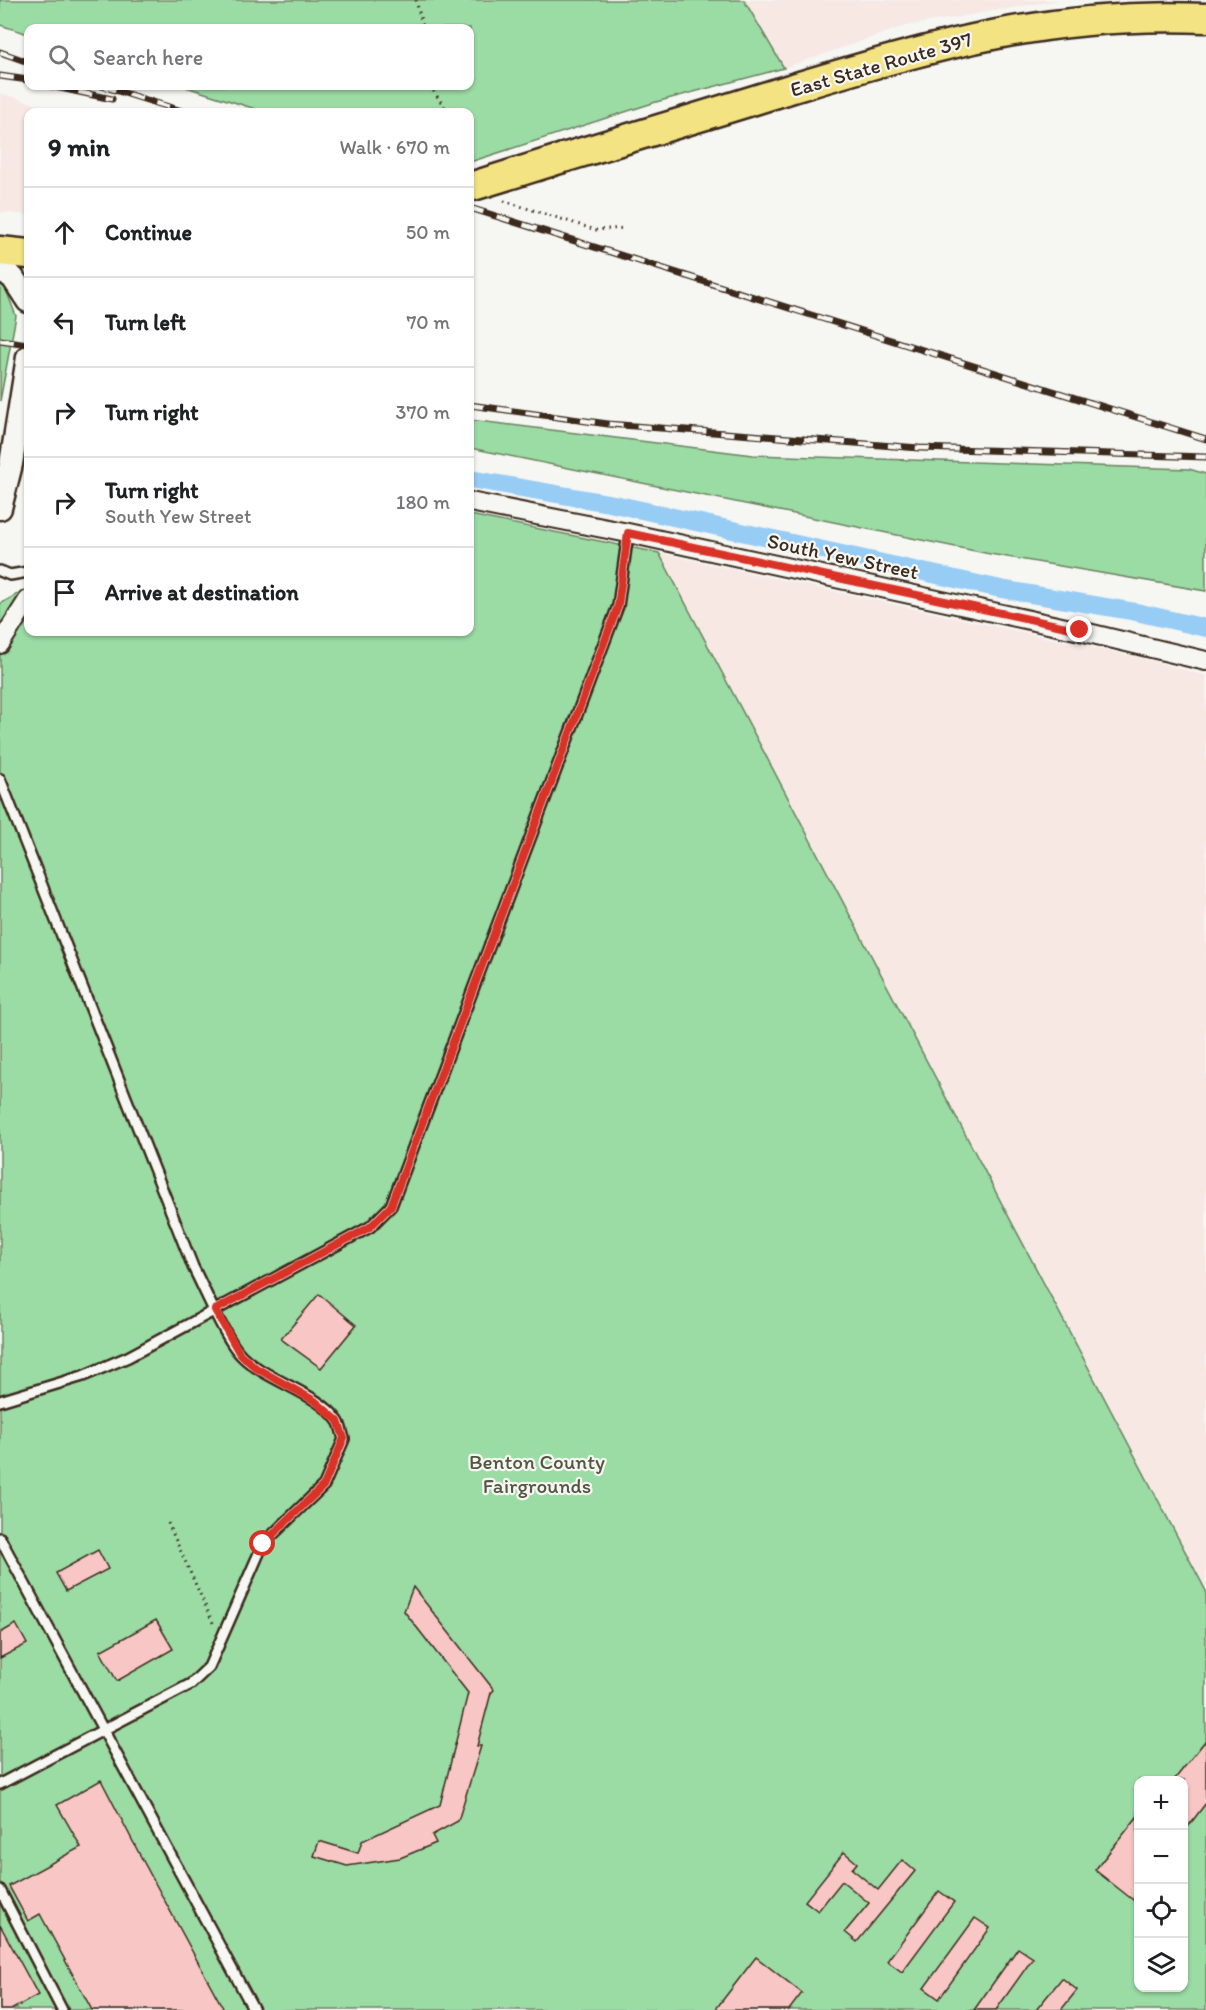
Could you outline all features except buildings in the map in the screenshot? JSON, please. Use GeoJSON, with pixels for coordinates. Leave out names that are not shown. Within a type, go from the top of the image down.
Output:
{"type":"FeatureCollection","features":[{"type":"Feature","properties":{"kind":"main road","name":"East State Route 397"},"geometry":{"type":"LineString","coordinates":[[482,192],[563,158],[903,55],[983,35],[1047,24],[1108,18],[1206,18]]}},
{"type":"Feature","properties":{"kind":"main road"},"geometry":{"type":"LineString","coordinates":[[0,251],[24,254]]}},
{"type":"Feature","properties":{"kind":"street"},"geometry":{"type":"LineString","coordinates":[[0,268],[13,278],[24,295]]}},
{"type":"Feature","properties":{"kind":"street"},"geometry":{"type":"LineString","coordinates":[[0,508],[11,464],[24,382]]}},
{"type":"Feature","properties":{"kind":"street","name":"South Yew Street"},"geometry":{"type":"LineString","coordinates":[[474,503],[628,533],[1080,630],[1206,661]]}},
{"type":"Feature","properties":{"kind":"street"},"geometry":{"type":"LineString","coordinates":[[0,644],[24,606]]}},
{"type":"Feature","properties":{"kind":"lane"},"geometry":{"type":"LineString","coordinates":[[0,1401],[83,1376],[128,1357],[370,1227],[391,1206],[618,606],[628,533]]}},
{"type":"Feature","properties":{"kind":"lane"},"geometry":{"type":"LineString","coordinates":[[0,571],[10,575],[24,573]]}},
{"type":"Feature","properties":{"kind":"lane"},"geometry":{"type":"LineString","coordinates":[[0,779],[193,1267],[215,1310],[240,1354],[256,1368],[315,1401],[338,1421],[344,1438],[324,1485],[263,1544],[209,1667],[191,1684],[0,1784]]}},
{"type":"Feature","properties":{"kind":"lane"},"geometry":{"type":"LineString","coordinates":[[0,1538],[254,2010]]}},
{"type":"Feature","properties":{"kind":"lane"},"geometry":{"type":"LineString","coordinates":[[0,1890],[62,2010]]}},
{"type":"Feature","properties":{"kind":"path"},"geometry":{"type":"LineString","coordinates":[[416,0],[422,24]]}},
{"type":"Feature","properties":{"kind":"path"},"geometry":{"type":"LineString","coordinates":[[433,90],[445,108]]}},
{"type":"Feature","properties":{"kind":"path"},"geometry":{"type":"LineString","coordinates":[[482,192],[596,230],[625,228]]}},
{"type":"Feature","properties":{"kind":"path"},"geometry":{"type":"LineString","coordinates":[[168,1523],[221,1641]]}},
{"type":"Feature","properties":{"kind":"shaded area"},"geometry":{"type":"Polygon","coordinates":[[[744,0],[1060,0],[905,26],[784,68],[744,0]]]}},
{"type":"Feature","properties":{"kind":"shaded area"},"geometry":{"type":"Polygon","coordinates":[[[0,93],[48,108],[24,108],[24,215],[0,212],[0,93]]]}},
{"type":"Feature","properties":{"kind":"shaded area"},"geometry":{"type":"Polygon","coordinates":[[[659,553],[1141,658],[1206,676],[1206,1591],[659,553]]]}},
{"type":"Feature","properties":{"kind":"green space"},"geometry":{"type":"Polygon","coordinates":[[[0,0],[744,0],[784,68],[656,102],[474,161],[474,108],[252,108],[196,90],[474,90],[474,24],[24,24],[24,33],[0,25],[0,0]]]}},
{"type":"Feature","properties":{"kind":"green space"},"geometry":{"type":"Polygon","coordinates":[[[0,283],[5,287],[16,316],[0,401],[0,283]]]}},
{"type":"Feature","properties":{"kind":"green space"},"geometry":{"type":"Polygon","coordinates":[[[474,420],[753,455],[1189,469],[1206,474],[1206,591],[990,554],[474,449],[474,420]]]}},
{"type":"Feature","properties":{"kind":"green space","name":"Benton County Fairgrounds"},"geometry":{"type":"Polygon","coordinates":[[[474,516],[659,553],[1206,1591],[1206,2010],[0,2010],[0,604],[24,590],[24,636],[474,636],[474,516]]]}},
{"type":"Feature","properties":{"kind":"waterway"},"geometry":{"type":"LineString","coordinates":[[474,480],[614,504],[1001,589],[1136,612],[1206,628]]}},
{"type":"Feature","properties":{"kind":"railway"},"geometry":{"type":"LineString","coordinates":[[0,52],[24,61]]}},
{"type":"Feature","properties":{"kind":"railway"},"geometry":{"type":"LineString","coordinates":[[0,76],[24,79]]}},
{"type":"Feature","properties":{"kind":"railway"},"geometry":{"type":"LineString","coordinates":[[70,90],[112,99]]}},
{"type":"Feature","properties":{"kind":"railway"},"geometry":{"type":"LineString","coordinates":[[115,90],[172,108]]}},
{"type":"Feature","properties":{"kind":"railway"},"geometry":{"type":"LineString","coordinates":[[474,209],[1206,439]]}},
{"type":"Feature","properties":{"kind":"railway"},"geometry":{"type":"LineString","coordinates":[[0,340],[24,343]]}},
{"type":"Feature","properties":{"kind":"railway"},"geometry":{"type":"LineString","coordinates":[[474,406],[608,424],[919,448],[1206,457]]}},
{"type":"Feature","properties":{"kind":"route"},"geometry":{"type":"LineString","coordinates":[[263,1544],[299,1512],[324,1485],[344,1438],[338,1421],[315,1401],[256,1368],[240,1354],[215,1310],[370,1227],[391,1206],[618,606],[628,533],[1080,630]]}}]}
